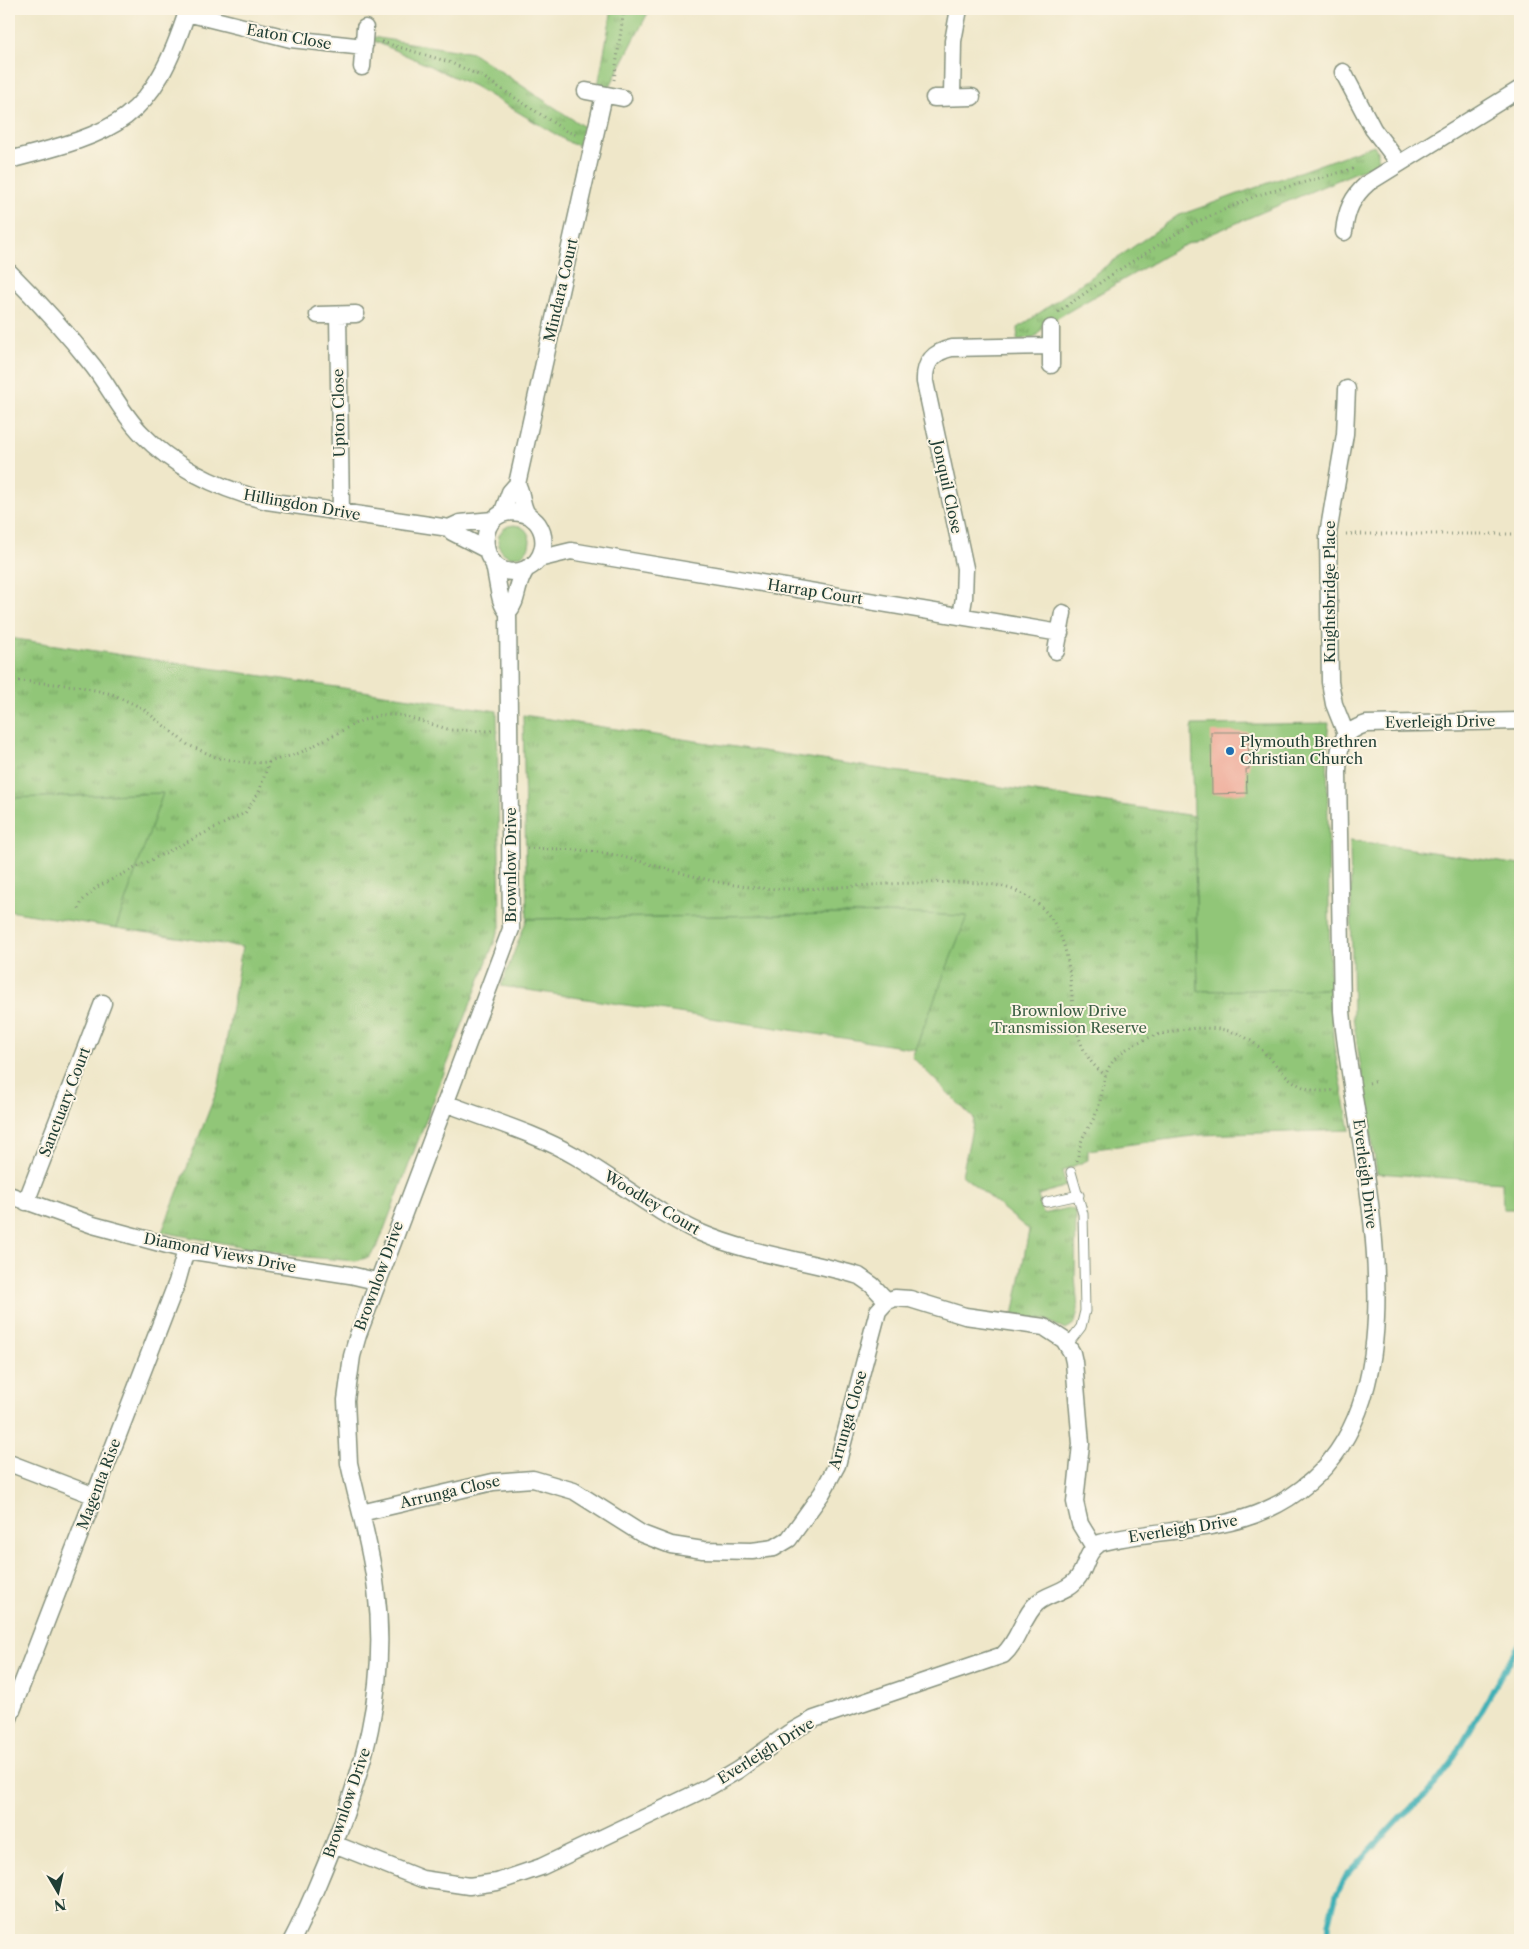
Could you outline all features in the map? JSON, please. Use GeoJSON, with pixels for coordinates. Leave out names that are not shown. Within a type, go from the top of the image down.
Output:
{"type":"FeatureCollection","features":[{"type":"Feature","properties":{"kind":"street"},"geometry":{"type":"LineString","coordinates":[[952,97],[953,41],[959,9]]}},
{"type":"Feature","properties":{"kind":"street"},"geometry":{"type":"LineString","coordinates":[[9,160],[81,140],[101,132],[133,112],[157,84],[166,69],[187,11]]}},
{"type":"Feature","properties":{"kind":"street","name":"Eaton Close"},"geometry":{"type":"LineString","coordinates":[[187,11],[291,40],[365,37]]}},
{"type":"Feature","properties":{"kind":"street"},"geometry":{"type":"LineString","coordinates":[[362,67],[365,37]]}},
{"type":"Feature","properties":{"kind":"street"},"geometry":{"type":"LineString","coordinates":[[1342,72],[1373,129],[1399,163]]}},
{"type":"Feature","properties":{"kind":"street"},"geometry":{"type":"LineString","coordinates":[[1344,232],[1347,210],[1358,192],[1399,163],[1520,89]]}},
{"type":"Feature","properties":{"kind":"street"},"geometry":{"type":"LineString","coordinates":[[586,91],[614,97]]}},
{"type":"Feature","properties":{"kind":"street","name":"Mindara Court"},"geometry":{"type":"LineString","coordinates":[[497,517],[510,492],[517,484],[595,140],[614,97]]}},
{"type":"Feature","properties":{"kind":"street"},"geometry":{"type":"LineString","coordinates":[[934,98],[972,97]]}},
{"type":"Feature","properties":{"kind":"street","name":"Hillingdon Drive"},"geometry":{"type":"LineString","coordinates":[[9,272],[70,337],[141,433],[174,460],[213,484],[238,494],[267,501],[448,528],[460,523],[497,517]]}},
{"type":"Feature","properties":{"kind":"street"},"geometry":{"type":"LineString","coordinates":[[318,315],[356,314]]}},
{"type":"Feature","properties":{"kind":"street","name":"Upton Close"},"geometry":{"type":"LineString","coordinates":[[338,315],[341,512]]}},
{"type":"Feature","properties":{"kind":"street"},"geometry":{"type":"LineString","coordinates":[[1051,328],[1051,365]]}},
{"type":"Feature","properties":{"kind":"street","name":"Jonquil Close"},"geometry":{"type":"LineString","coordinates":[[961,616],[964,598],[964,568],[925,382],[924,354],[952,348],[1051,346]]}},
{"type":"Feature","properties":{"kind":"street","name":"Knightsbridge Place"},"geometry":{"type":"LineString","coordinates":[[1346,734],[1334,704],[1330,682],[1328,534],[1346,434],[1347,389]]}},
{"type":"Feature","properties":{"kind":"street"},"geometry":{"type":"LineString","coordinates":[[517,484],[527,515]]}},
{"type":"Feature","properties":{"kind":"street"},"geometry":{"type":"LineString","coordinates":[[519,512],[536,521],[544,539],[532,564],[509,571],[489,556],[485,534],[497,517],[519,512]]}},
{"type":"Feature","properties":{"kind":"street","name":"Hillingdon Drive"},"geometry":{"type":"LineString","coordinates":[[448,528],[489,556]]}},
{"type":"Feature","properties":{"kind":"street","name":"Harrap Court"},"geometry":{"type":"LineString","coordinates":[[541,529],[570,551],[1060,632]]}},
{"type":"Feature","properties":{"kind":"street","name":"Harrap Court"},"geometry":{"type":"LineString","coordinates":[[532,564],[570,551]]}},
{"type":"Feature","properties":{"kind":"street","name":"Brownlow Drive"},"geometry":{"type":"LineString","coordinates":[[489,556],[498,575],[500,604],[508,612]]}},
{"type":"Feature","properties":{"kind":"street","name":"Brownlow Drive"},"geometry":{"type":"LineString","coordinates":[[292,1940],[334,1844],[363,1764],[372,1725],[378,1672],[376,1590],[349,1463],[346,1400],[352,1356],[376,1281],[508,940],[512,916],[508,612],[514,603],[518,580],[532,564]]}},
{"type":"Feature","properties":{"kind":"street"},"geometry":{"type":"LineString","coordinates":[[1056,651],[1063,613]]}},
{"type":"Feature","properties":{"kind":"street","name":"Everleigh Drive"},"geometry":{"type":"LineString","coordinates":[[334,1844],[407,1874],[436,1882],[484,1885],[526,1873],[724,1779],[789,1733],[814,1719],[1003,1655],[1014,1642],[1034,1606],[1046,1597],[1072,1584],[1078,1578],[1086,1558],[1094,1547],[1115,1540],[1222,1524],[1266,1510],[1299,1490],[1315,1477],[1347,1437],[1363,1404],[1368,1385],[1375,1309],[1373,1234],[1368,1185],[1343,1029],[1340,978],[1338,773],[1341,742],[1346,734],[1355,728],[1378,723],[1520,721]]}},
{"type":"Feature","properties":{"kind":"street","name":"Sanctuary Court"},"geometry":{"type":"LineString","coordinates":[[26,1202],[103,1003]]}},
{"type":"Feature","properties":{"kind":"street","name":"Woodley Court"},"geometry":{"type":"LineString","coordinates":[[446,1103],[534,1137],[573,1155],[667,1215],[702,1234],[746,1248],[859,1276],[872,1285],[887,1301]]}},
{"type":"Feature","properties":{"kind":"street","name":"Diamond Views Drive"},"geometry":{"type":"LineString","coordinates":[[9,1195],[93,1225],[186,1250],[376,1281]]}},
{"type":"Feature","properties":{"kind":"street","name":"Magenta Rise"},"geometry":{"type":"LineString","coordinates":[[9,1718],[178,1282],[186,1250]]}},
{"type":"Feature","properties":{"kind":"street"},"geometry":{"type":"LineString","coordinates":[[887,1301],[895,1298],[910,1299],[965,1316],[1044,1327],[1068,1344],[1074,1362],[1081,1444],[1075,1502],[1080,1524],[1094,1547]]}},
{"type":"Feature","properties":{"kind":"street","name":"Arrunga Close"},"geometry":{"type":"LineString","coordinates":[[361,1513],[492,1482],[533,1479],[574,1491],[642,1534],[670,1544],[703,1550],[752,1551],[774,1548],[789,1538],[822,1493],[834,1472],[844,1448],[878,1311],[887,1301]]}},
{"type":"Feature","properties":{"kind":"street"},"geometry":{"type":"LineString","coordinates":[[9,1463],[95,1496]]}},
{"type":"Feature","properties":{"kind":"lane"},"geometry":{"type":"LineString","coordinates":[[1068,1344],[1081,1327],[1085,1311],[1084,1226],[1079,1196],[1071,1172]]}},
{"type":"Feature","properties":{"kind":"lane"},"geometry":{"type":"LineString","coordinates":[[1047,1202],[1079,1196]]}},
{"type":"Feature","properties":{"kind":"path"},"geometry":{"type":"LineString","coordinates":[[614,97],[615,73],[624,9]]}},
{"type":"Feature","properties":{"kind":"path"},"geometry":{"type":"LineString","coordinates":[[365,37],[466,68],[505,90],[566,131],[595,140]]}},
{"type":"Feature","properties":{"kind":"path"},"geometry":{"type":"LineString","coordinates":[[1058,312],[1182,229],[1242,200],[1364,166]]}},
{"type":"Feature","properties":{"kind":"path"},"geometry":{"type":"LineString","coordinates":[[1328,534],[1520,534]]}},
{"type":"Feature","properties":{"kind":"path"},"geometry":{"type":"LineString","coordinates":[[9,680],[77,686],[112,694],[142,708],[173,735],[202,752],[234,761],[269,762],[300,753],[358,722],[380,715],[400,715],[451,730],[510,730]]}},
{"type":"Feature","properties":{"kind":"path"},"geometry":{"type":"LineString","coordinates":[[79,909],[82,902],[97,887],[245,814],[259,792],[269,762]]}},
{"type":"Feature","properties":{"kind":"path"},"geometry":{"type":"LineString","coordinates":[[511,848],[557,849],[608,854],[696,877],[751,887],[818,888],[919,883],[980,884],[1004,887],[1024,894],[1039,905],[1051,918],[1068,957],[1075,1022],[1084,1051],[1096,1068],[1105,1075]]}},
{"type":"Feature","properties":{"kind":"path"},"geometry":{"type":"LineString","coordinates":[[1071,1172],[1076,1163],[1084,1135],[1098,1109],[1105,1075],[1117,1056],[1140,1041],[1170,1032],[1198,1029],[1231,1032],[1242,1036],[1300,1086],[1320,1091],[1378,1081]]}},
{"type":"Feature","properties":{"kind":"green space"},"geometry":{"type":"Polygon","coordinates":[[[612,9],[650,9],[609,88],[598,86],[612,9]]]}},
{"type":"Feature","properties":{"kind":"green space"},"geometry":{"type":"Polygon","coordinates":[[[372,37],[473,53],[590,131],[587,143],[572,144],[474,86],[372,40],[372,37]]]}},
{"type":"Feature","properties":{"kind":"green space"},"geometry":{"type":"Polygon","coordinates":[[[1374,145],[1378,153],[1378,163],[1178,248],[1047,324],[1042,324],[1041,330],[1035,337],[1017,340],[1018,328],[1177,216],[1374,145]]]}},
{"type":"Feature","properties":{"kind":"green space"},"geometry":{"type":"Polygon","coordinates":[[[514,525],[520,526],[525,530],[529,535],[529,547],[525,552],[520,556],[514,557],[508,556],[503,552],[499,547],[498,541],[499,535],[503,530],[508,526],[514,525]]]}},
{"type":"Feature","properties":{"kind":"green space"},"geometry":{"type":"Polygon","coordinates":[[[9,638],[497,711],[500,927],[378,1245],[369,1257],[356,1261],[294,1256],[162,1232],[219,1085],[242,947],[116,928],[163,793],[9,798],[9,638]]]}},
{"type":"Feature","properties":{"kind":"green space","name":"Brownlow Drive Transmission Reserve"},"geometry":{"type":"Polygon","coordinates":[[[523,715],[1194,816],[1198,991],[1330,989],[1334,1046],[1350,1130],[1200,1135],[1088,1150],[1088,1160],[1062,1171],[1066,1186],[1038,1195],[1043,1214],[1069,1208],[1075,1211],[1075,1276],[1078,1310],[1075,1323],[1065,1330],[1046,1320],[1013,1316],[1029,1230],[962,1175],[974,1119],[912,1057],[967,916],[898,913],[527,919],[523,715]]]}},
{"type":"Feature","properties":{"kind":"green space"},"geometry":{"type":"Polygon","coordinates":[[[1329,723],[1327,740],[1330,989],[1198,991],[1192,725],[1329,723]]]}},
{"type":"Feature","properties":{"kind":"green space"},"geometry":{"type":"Polygon","coordinates":[[[164,793],[116,928],[9,911],[9,798],[164,793]]]}},
{"type":"Feature","properties":{"kind":"green space"},"geometry":{"type":"Polygon","coordinates":[[[1350,840],[1520,865],[1520,1209],[1503,1209],[1502,1182],[1377,1173],[1353,1017],[1350,840]]]}},
{"type":"Feature","properties":{"kind":"green space"},"geometry":{"type":"Polygon","coordinates":[[[898,913],[968,916],[915,1049],[501,986],[527,919],[898,913]]]}},
{"type":"Feature","properties":{"kind":"building","name":"Plymouth Brethren Christian Church"},"geometry":{"type":"Polygon","coordinates":[[[1211,732],[1248,732],[1249,769],[1246,769],[1247,793],[1212,794],[1211,732]]]}},
{"type":"Feature","properties":{"kind":"waterway"},"geometry":{"type":"LineString","coordinates":[[1328,1940],[1329,1924],[1336,1896],[1346,1876],[1401,1817],[1427,1794],[1453,1760],[1520,1642]]}},
{"type":"Feature","properties":{"kind":"place","name":"Plymouth Brethren Christian Church"},"geometry":{"type":"Point","coordinates":[1230,751]}}]}
